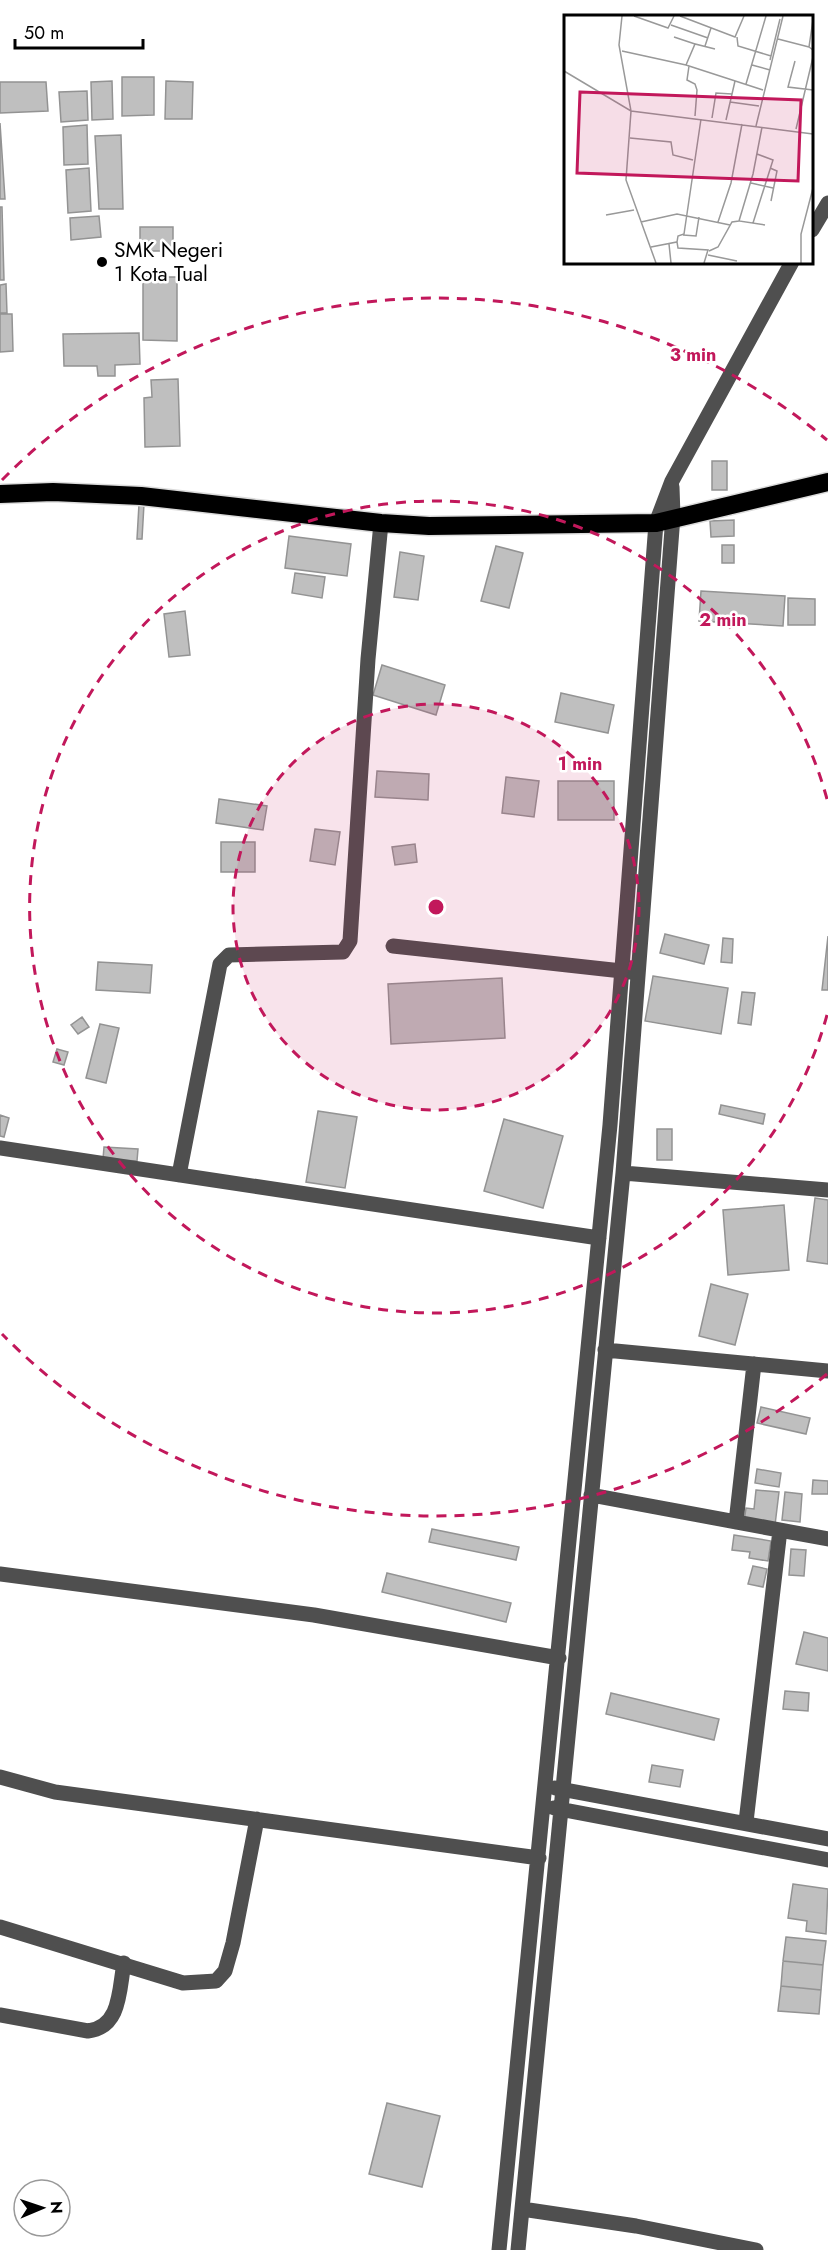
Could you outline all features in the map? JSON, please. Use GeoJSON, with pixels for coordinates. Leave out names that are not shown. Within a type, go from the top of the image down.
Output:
{"type":"FeatureCollection","features":[{"type":"Feature","properties":{"kind":"highway"},"geometry":{"type":"LineString","coordinates":[[0,494],[53,492],[132,496],[381,523],[429,526],[656,523],[673,516],[828,482]]}},
{"type":"Feature","properties":{"kind":"street"},"geometry":{"type":"LineString","coordinates":[[813,228],[828,202]]}},
{"type":"Feature","properties":{"kind":"street"},"geometry":{"type":"LineString","coordinates":[[499,2250],[545,1805],[599,1238],[656,523],[672,481],[791,264]]}},
{"type":"Feature","properties":{"kind":"street"},"geometry":{"type":"LineString","coordinates":[[518,2250],[623,1173],[673,516],[672,481]]}},
{"type":"Feature","properties":{"kind":"street"},"geometry":{"type":"LineString","coordinates":[[179,1175],[220,964],[229,955],[343,952],[350,941],[368,659],[381,523]]}},
{"type":"Feature","properties":{"kind":"street"},"geometry":{"type":"LineString","coordinates":[[393,946],[622,972],[640,972]]}},
{"type":"Feature","properties":{"kind":"street"},"geometry":{"type":"LineString","coordinates":[[0,1148],[599,1238]]}},
{"type":"Feature","properties":{"kind":"street"},"geometry":{"type":"LineString","coordinates":[[623,1173],[828,1190]]}},
{"type":"Feature","properties":{"kind":"street"},"geometry":{"type":"LineString","coordinates":[[605,1350],[828,1371]]}},
{"type":"Feature","properties":{"kind":"street"},"geometry":{"type":"LineString","coordinates":[[736,1522],[754,1364]]}},
{"type":"Feature","properties":{"kind":"street"},"geometry":{"type":"LineString","coordinates":[[591,1495],[828,1539]]}},
{"type":"Feature","properties":{"kind":"street"},"geometry":{"type":"LineString","coordinates":[[746,1822],[780,1530]]}},
{"type":"Feature","properties":{"kind":"street"},"geometry":{"type":"LineString","coordinates":[[0,1574],[314,1615],[559,1658]]}},
{"type":"Feature","properties":{"kind":"street"},"geometry":{"type":"LineString","coordinates":[[0,1777],[55,1792],[539,1858]]}},
{"type":"Feature","properties":{"kind":"street"},"geometry":{"type":"LineString","coordinates":[[546,1786],[828,1839]]}},
{"type":"Feature","properties":{"kind":"street"},"geometry":{"type":"LineString","coordinates":[[545,1805],[561,1810],[828,1860]]}},
{"type":"Feature","properties":{"kind":"street"},"geometry":{"type":"LineString","coordinates":[[0,1927],[124,1963],[183,1983],[201,1984],[216,1981],[225,1971],[233,1943],[256,1819]]}},
{"type":"Feature","properties":{"kind":"street"},"geometry":{"type":"LineString","coordinates":[[0,2015],[88,2031],[101,2029],[109,2024],[115,2009],[124,1963]]}},
{"type":"Feature","properties":{"kind":"street"},"geometry":{"type":"LineString","coordinates":[[522,2209],[636,2226],[756,2250]]}},
{"type":"Feature","properties":{"kind":"building"},"geometry":{"type":"Polygon","coordinates":[[[122,77],[154,77],[154,115],[122,116],[122,77]]]}},
{"type":"Feature","properties":{"kind":"building"},"geometry":{"type":"Polygon","coordinates":[[[112,81],[113,119],[92,120],[91,82],[112,81]]]}},
{"type":"Feature","properties":{"kind":"building"},"geometry":{"type":"Polygon","coordinates":[[[166,81],[193,82],[192,119],[165,119],[166,81]]]}},
{"type":"Feature","properties":{"kind":"building"},"geometry":{"type":"Polygon","coordinates":[[[0,82],[46,82],[48,111],[0,113],[0,82]]]}},
{"type":"Feature","properties":{"kind":"building"},"geometry":{"type":"Polygon","coordinates":[[[87,91],[88,120],[61,122],[59,92],[87,91]]]}},
{"type":"Feature","properties":{"kind":"building"},"geometry":{"type":"Polygon","coordinates":[[[0,123],[5,199],[0,199],[0,123]]]}},
{"type":"Feature","properties":{"kind":"building"},"geometry":{"type":"Polygon","coordinates":[[[87,125],[88,164],[64,165],[63,127],[87,125]]]}},
{"type":"Feature","properties":{"kind":"building"},"geometry":{"type":"Polygon","coordinates":[[[121,135],[123,209],[99,209],[95,136],[121,135]]]}},
{"type":"Feature","properties":{"kind":"building"},"geometry":{"type":"Polygon","coordinates":[[[89,168],[91,211],[68,213],[66,170],[89,168]]]}},
{"type":"Feature","properties":{"kind":"building"},"geometry":{"type":"Polygon","coordinates":[[[0,207],[2,207],[4,280],[0,280],[0,207]]]}},
{"type":"Feature","properties":{"kind":"building"},"geometry":{"type":"Polygon","coordinates":[[[99,216],[101,237],[71,240],[70,218],[99,216]]]}},
{"type":"Feature","properties":{"kind":"building"},"geometry":{"type":"Polygon","coordinates":[[[140,227],[173,227],[173,251],[140,251],[140,227]]]}},
{"type":"Feature","properties":{"kind":"building"},"geometry":{"type":"Polygon","coordinates":[[[143,277],[177,277],[177,341],[143,340],[143,277]]]}},
{"type":"Feature","properties":{"kind":"building"},"geometry":{"type":"Polygon","coordinates":[[[6,284],[7,313],[0,313],[0,285],[6,284]]]}},
{"type":"Feature","properties":{"kind":"building"},"geometry":{"type":"Polygon","coordinates":[[[0,314],[12,314],[13,351],[0,352],[0,314]]]}},
{"type":"Feature","properties":{"kind":"building"},"geometry":{"type":"Polygon","coordinates":[[[139,333],[140,364],[115,365],[115,376],[98,376],[97,366],[64,366],[63,334],[139,333]]]}},
{"type":"Feature","properties":{"kind":"building"},"geometry":{"type":"Polygon","coordinates":[[[178,379],[180,446],[145,447],[144,398],[152,397],[151,380],[178,379]]]}},
{"type":"Feature","properties":{"kind":"building"},"geometry":{"type":"Polygon","coordinates":[[[712,461],[727,461],[727,490],[712,490],[712,461]]]}},
{"type":"Feature","properties":{"kind":"building"},"geometry":{"type":"Polygon","coordinates":[[[139,504],[144,504],[142,539],[137,539],[139,504]]]}},
{"type":"Feature","properties":{"kind":"building"},"geometry":{"type":"Polygon","coordinates":[[[734,520],[734,536],[711,537],[710,521],[734,520]]]}},
{"type":"Feature","properties":{"kind":"building"},"geometry":{"type":"Polygon","coordinates":[[[289,536],[351,544],[347,576],[285,568],[289,536]]]}},
{"type":"Feature","properties":{"kind":"building"},"geometry":{"type":"Polygon","coordinates":[[[722,545],[734,545],[734,563],[722,563],[722,545]]]}},
{"type":"Feature","properties":{"kind":"building"},"geometry":{"type":"Polygon","coordinates":[[[496,546],[523,553],[509,608],[481,601],[496,546]]]}},
{"type":"Feature","properties":{"kind":"building"},"geometry":{"type":"Polygon","coordinates":[[[400,552],[424,556],[418,600],[394,597],[400,552]]]}},
{"type":"Feature","properties":{"kind":"building"},"geometry":{"type":"Polygon","coordinates":[[[295,573],[325,577],[322,598],[292,593],[295,573]]]}},
{"type":"Feature","properties":{"kind":"building"},"geometry":{"type":"Polygon","coordinates":[[[701,591],[785,596],[783,626],[699,621],[701,591]]]}},
{"type":"Feature","properties":{"kind":"building"},"geometry":{"type":"Polygon","coordinates":[[[788,598],[815,599],[815,625],[788,625],[788,598]]]}},
{"type":"Feature","properties":{"kind":"building"},"geometry":{"type":"Polygon","coordinates":[[[185,611],[190,655],[169,657],[164,614],[185,611]]]}},
{"type":"Feature","properties":{"kind":"building"},"geometry":{"type":"Polygon","coordinates":[[[382,665],[445,685],[436,715],[373,695],[382,665]]]}},
{"type":"Feature","properties":{"kind":"building"},"geometry":{"type":"Polygon","coordinates":[[[561,693],[614,705],[608,733],[555,722],[561,693]]]}},
{"type":"Feature","properties":{"kind":"building"},"geometry":{"type":"Polygon","coordinates":[[[377,771],[429,774],[428,800],[375,797],[377,771]]]}},
{"type":"Feature","properties":{"kind":"building"},"geometry":{"type":"Polygon","coordinates":[[[506,777],[539,781],[534,817],[502,813],[506,777]]]}},
{"type":"Feature","properties":{"kind":"building"},"geometry":{"type":"Polygon","coordinates":[[[558,781],[614,781],[614,820],[558,820],[558,781]]]}},
{"type":"Feature","properties":{"kind":"building"},"geometry":{"type":"Polygon","coordinates":[[[219,799],[267,806],[263,830],[216,823],[219,799]]]}},
{"type":"Feature","properties":{"kind":"building"},"geometry":{"type":"Polygon","coordinates":[[[315,829],[340,832],[335,865],[310,861],[315,829]]]}},
{"type":"Feature","properties":{"kind":"building"},"geometry":{"type":"Polygon","coordinates":[[[221,842],[255,842],[255,872],[221,872],[221,842]]]}},
{"type":"Feature","properties":{"kind":"building"},"geometry":{"type":"Polygon","coordinates":[[[415,844],[417,862],[395,865],[392,847],[415,844]]]}},
{"type":"Feature","properties":{"kind":"building"},"geometry":{"type":"Polygon","coordinates":[[[665,934],[709,945],[704,964],[660,953],[665,934]]]}},
{"type":"Feature","properties":{"kind":"building"},"geometry":{"type":"Polygon","coordinates":[[[828,936],[828,990],[822,990],[828,936]]]}},
{"type":"Feature","properties":{"kind":"building"},"geometry":{"type":"Polygon","coordinates":[[[723,938],[733,939],[732,963],[721,962],[723,938]]]}},
{"type":"Feature","properties":{"kind":"building"},"geometry":{"type":"Polygon","coordinates":[[[98,962],[152,965],[150,993],[96,990],[98,962]]]}},
{"type":"Feature","properties":{"kind":"building"},"geometry":{"type":"Polygon","coordinates":[[[653,976],[728,988],[721,1034],[645,1021],[653,976]]]}},
{"type":"Feature","properties":{"kind":"building"},"geometry":{"type":"Polygon","coordinates":[[[502,978],[505,1038],[391,1044],[388,984],[502,978]]]}},
{"type":"Feature","properties":{"kind":"building"},"geometry":{"type":"Polygon","coordinates":[[[742,992],[755,993],[751,1025],[738,1023],[742,992]]]}},
{"type":"Feature","properties":{"kind":"building"},"geometry":{"type":"Polygon","coordinates":[[[82,1017],[89,1027],[78,1034],[71,1025],[82,1017]]]}},
{"type":"Feature","properties":{"kind":"building"},"geometry":{"type":"Polygon","coordinates":[[[100,1024],[119,1028],[106,1083],[86,1078],[100,1024]]]}},
{"type":"Feature","properties":{"kind":"building"},"geometry":{"type":"Polygon","coordinates":[[[57,1049],[68,1052],[64,1065],[53,1062],[57,1049]]]}},
{"type":"Feature","properties":{"kind":"building"},"geometry":{"type":"Polygon","coordinates":[[[721,1105],[765,1114],[763,1124],[719,1114],[721,1105]]]}},
{"type":"Feature","properties":{"kind":"building"},"geometry":{"type":"Polygon","coordinates":[[[318,1111],[357,1117],[345,1188],[306,1182],[318,1111]]]}},
{"type":"Feature","properties":{"kind":"building"},"geometry":{"type":"Polygon","coordinates":[[[0,1115],[9,1118],[4,1137],[0,1136],[0,1115]]]}},
{"type":"Feature","properties":{"kind":"building"},"geometry":{"type":"Polygon","coordinates":[[[504,1119],[563,1136],[543,1208],[484,1191],[504,1119]]]}},
{"type":"Feature","properties":{"kind":"building"},"geometry":{"type":"Polygon","coordinates":[[[657,1129],[672,1129],[672,1160],[657,1160],[657,1129]]]}},
{"type":"Feature","properties":{"kind":"building"},"geometry":{"type":"Polygon","coordinates":[[[104,1147],[138,1149],[137,1161],[103,1159],[104,1147]]]}},
{"type":"Feature","properties":{"kind":"building"},"geometry":{"type":"Polygon","coordinates":[[[815,1198],[828,1200],[828,1264],[807,1261],[815,1198]]]}},
{"type":"Feature","properties":{"kind":"building"},"geometry":{"type":"Polygon","coordinates":[[[784,1205],[789,1270],[728,1275],[723,1210],[784,1205]]]}},
{"type":"Feature","properties":{"kind":"building"},"geometry":{"type":"Polygon","coordinates":[[[711,1284],[748,1294],[735,1345],[699,1336],[711,1284]]]}},
{"type":"Feature","properties":{"kind":"building"},"geometry":{"type":"Polygon","coordinates":[[[761,1407],[810,1418],[806,1434],[757,1423],[761,1407]]]}},
{"type":"Feature","properties":{"kind":"building"},"geometry":{"type":"Polygon","coordinates":[[[757,1469],[781,1473],[779,1487],[755,1483],[757,1469]]]}},
{"type":"Feature","properties":{"kind":"building"},"geometry":{"type":"Polygon","coordinates":[[[813,1480],[828,1481],[828,1494],[812,1494],[813,1480]]]}},
{"type":"Feature","properties":{"kind":"building"},"geometry":{"type":"Polygon","coordinates":[[[756,1490],[779,1492],[775,1525],[744,1522],[746,1508],[754,1509],[756,1490]]]}},
{"type":"Feature","properties":{"kind":"building"},"geometry":{"type":"Polygon","coordinates":[[[785,1492],[802,1494],[800,1522],[782,1520],[785,1492]]]}},
{"type":"Feature","properties":{"kind":"building"},"geometry":{"type":"Polygon","coordinates":[[[432,1529],[519,1547],[516,1560],[429,1542],[432,1529]]]}},
{"type":"Feature","properties":{"kind":"building"},"geometry":{"type":"Polygon","coordinates":[[[734,1535],[771,1541],[768,1561],[749,1558],[750,1552],[732,1550],[734,1535]]]}},
{"type":"Feature","properties":{"kind":"building"},"geometry":{"type":"Polygon","coordinates":[[[791,1549],[806,1550],[804,1576],[789,1575],[791,1549]]]}},
{"type":"Feature","properties":{"kind":"building"},"geometry":{"type":"Polygon","coordinates":[[[753,1566],[767,1569],[763,1587],[748,1584],[753,1566]]]}},
{"type":"Feature","properties":{"kind":"building"},"geometry":{"type":"Polygon","coordinates":[[[387,1573],[511,1603],[506,1622],[382,1592],[387,1573]]]}},
{"type":"Feature","properties":{"kind":"building"},"geometry":{"type":"Polygon","coordinates":[[[804,1632],[828,1638],[828,1671],[796,1664],[804,1632]]]}},
{"type":"Feature","properties":{"kind":"building"},"geometry":{"type":"Polygon","coordinates":[[[785,1691],[809,1693],[808,1711],[783,1709],[785,1691]]]}},
{"type":"Feature","properties":{"kind":"building"},"geometry":{"type":"Polygon","coordinates":[[[611,1693],[719,1719],[714,1740],[606,1714],[611,1693]]]}},
{"type":"Feature","properties":{"kind":"building"},"geometry":{"type":"Polygon","coordinates":[[[652,1765],[683,1770],[680,1787],[649,1782],[652,1765]]]}},
{"type":"Feature","properties":{"kind":"building"},"geometry":{"type":"Polygon","coordinates":[[[793,1884],[828,1889],[826,1934],[806,1931],[807,1921],[788,1918],[793,1884]]]}},
{"type":"Feature","properties":{"kind":"building"},"geometry":{"type":"Polygon","coordinates":[[[786,1937],[826,1941],[823,1965],[783,1961],[786,1937]]]}},
{"type":"Feature","properties":{"kind":"building"},"geometry":{"type":"Polygon","coordinates":[[[783,1961],[823,1965],[821,1990],[781,1986],[783,1961]]]}},
{"type":"Feature","properties":{"kind":"building"},"geometry":{"type":"Polygon","coordinates":[[[781,1986],[821,1990],[819,2014],[778,2011],[781,1986]]]}},
{"type":"Feature","properties":{"kind":"building"},"geometry":{"type":"Polygon","coordinates":[[[387,2103],[440,2116],[422,2187],[369,2174],[387,2103]]]}},
{"type":"Feature","properties":{"kind":"place","name":"SMK Negeri 1 Kota Tual"},"geometry":{"type":"Point","coordinates":[102,262]}}]}
